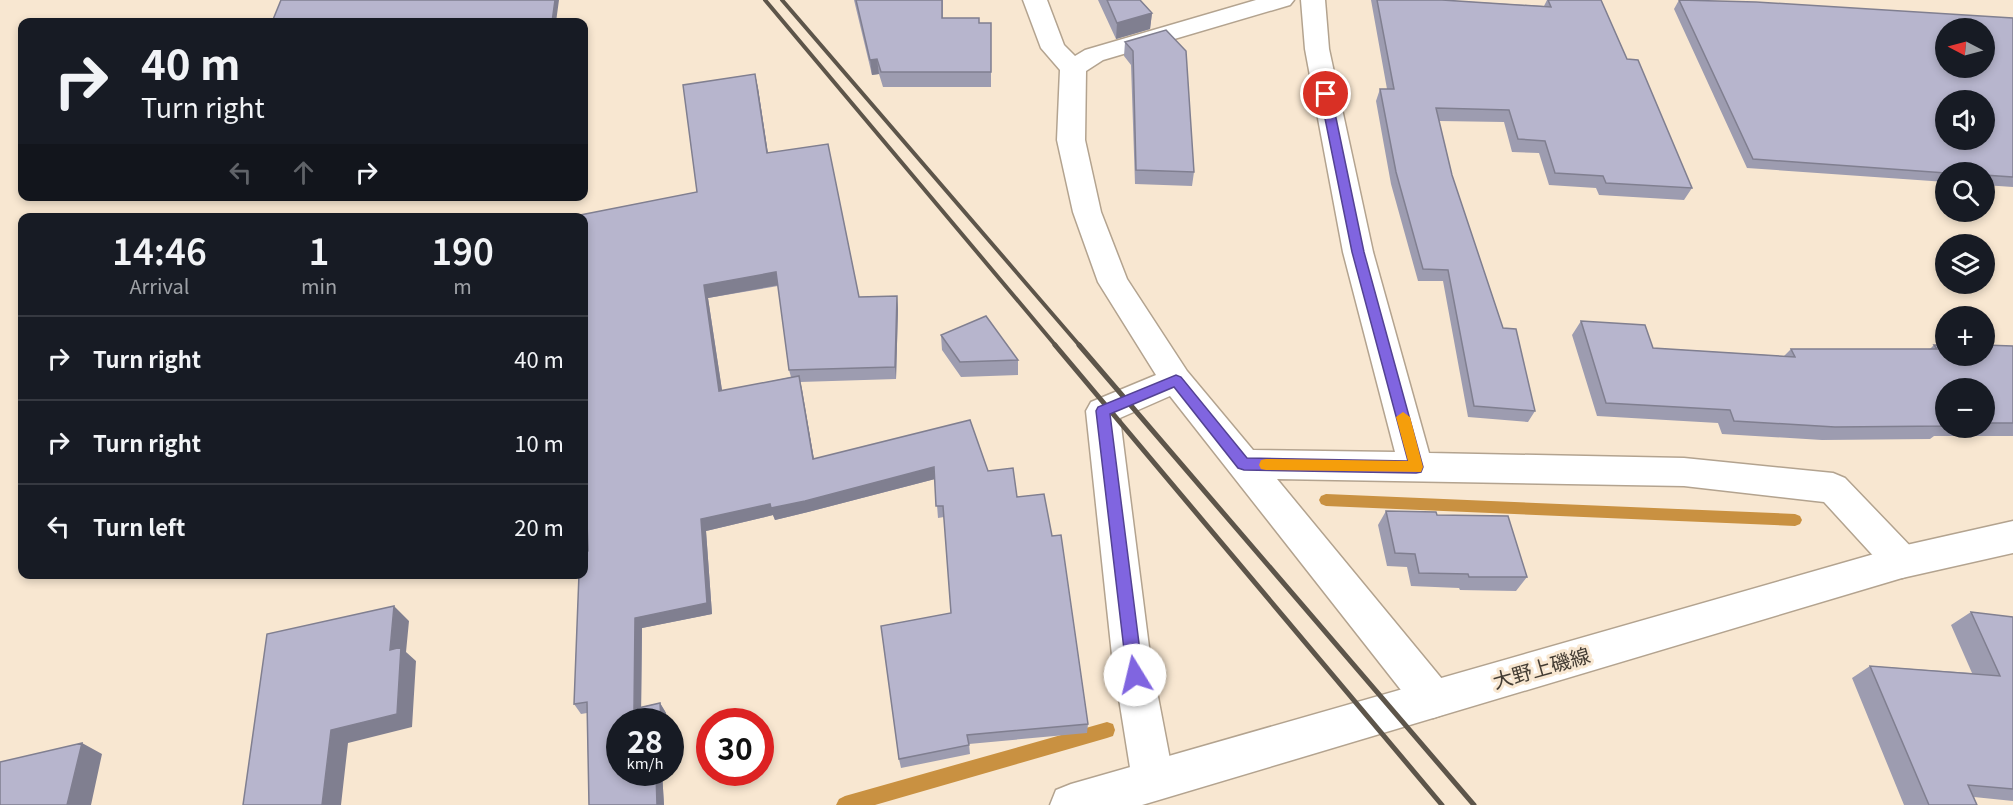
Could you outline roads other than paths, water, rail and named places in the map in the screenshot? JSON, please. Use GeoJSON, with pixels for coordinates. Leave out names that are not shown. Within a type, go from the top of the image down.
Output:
{"type":"FeatureCollection","features":[{"type":"Feature","properties":{"kind":"street"},"geometry":{"type":"LineString","coordinates":[[1035,0],[1053,48],[1073,68],[1071,140],[1087,212],[1113,282],[1176,380],[1433,699]]}},
{"type":"Feature","properties":{"kind":"street"},"geometry":{"type":"LineString","coordinates":[[1073,68],[1094,55],[1282,0]]}},
{"type":"Feature","properties":{"kind":"street"},"geometry":{"type":"LineString","coordinates":[[1313,0],[1317,49],[1358,252],[1416,467]]}},
{"type":"Feature","properties":{"kind":"street"},"geometry":{"type":"LineString","coordinates":[[1153,780],[1131,655],[1103,411],[1176,380]]}},
{"type":"Feature","properties":{"kind":"street"},"geometry":{"type":"LineString","coordinates":[[1244,464],[1684,472],[1833,488],[1902,562]]}},
{"type":"Feature","properties":{"kind":"street","name":"大野上磯線"},"geometry":{"type":"LineString","coordinates":[[1071,805],[1902,562],[2013,537]]}},
{"type":"Feature","properties":{"kind":"waterway"},"geometry":{"type":"LineString","coordinates":[[1326,500],[1795,520]]}},
{"type":"Feature","properties":{"kind":"waterway"},"geometry":{"type":"LineString","coordinates":[[845,805],[1107,730]]}},
{"type":"Feature","properties":{"kind":"railway"},"geometry":{"type":"LineString","coordinates":[[765,0],[1056,346]]}},
{"type":"Feature","properties":{"kind":"railway"},"geometry":{"type":"LineString","coordinates":[[782,0],[1080,346]]}},
{"type":"Feature","properties":{"kind":"railway"},"geometry":{"type":"LineString","coordinates":[[1055,345],[1442,805]]}},
{"type":"Feature","properties":{"kind":"railway"},"geometry":{"type":"LineString","coordinates":[[1079,345],[1474,805]]}}]}
